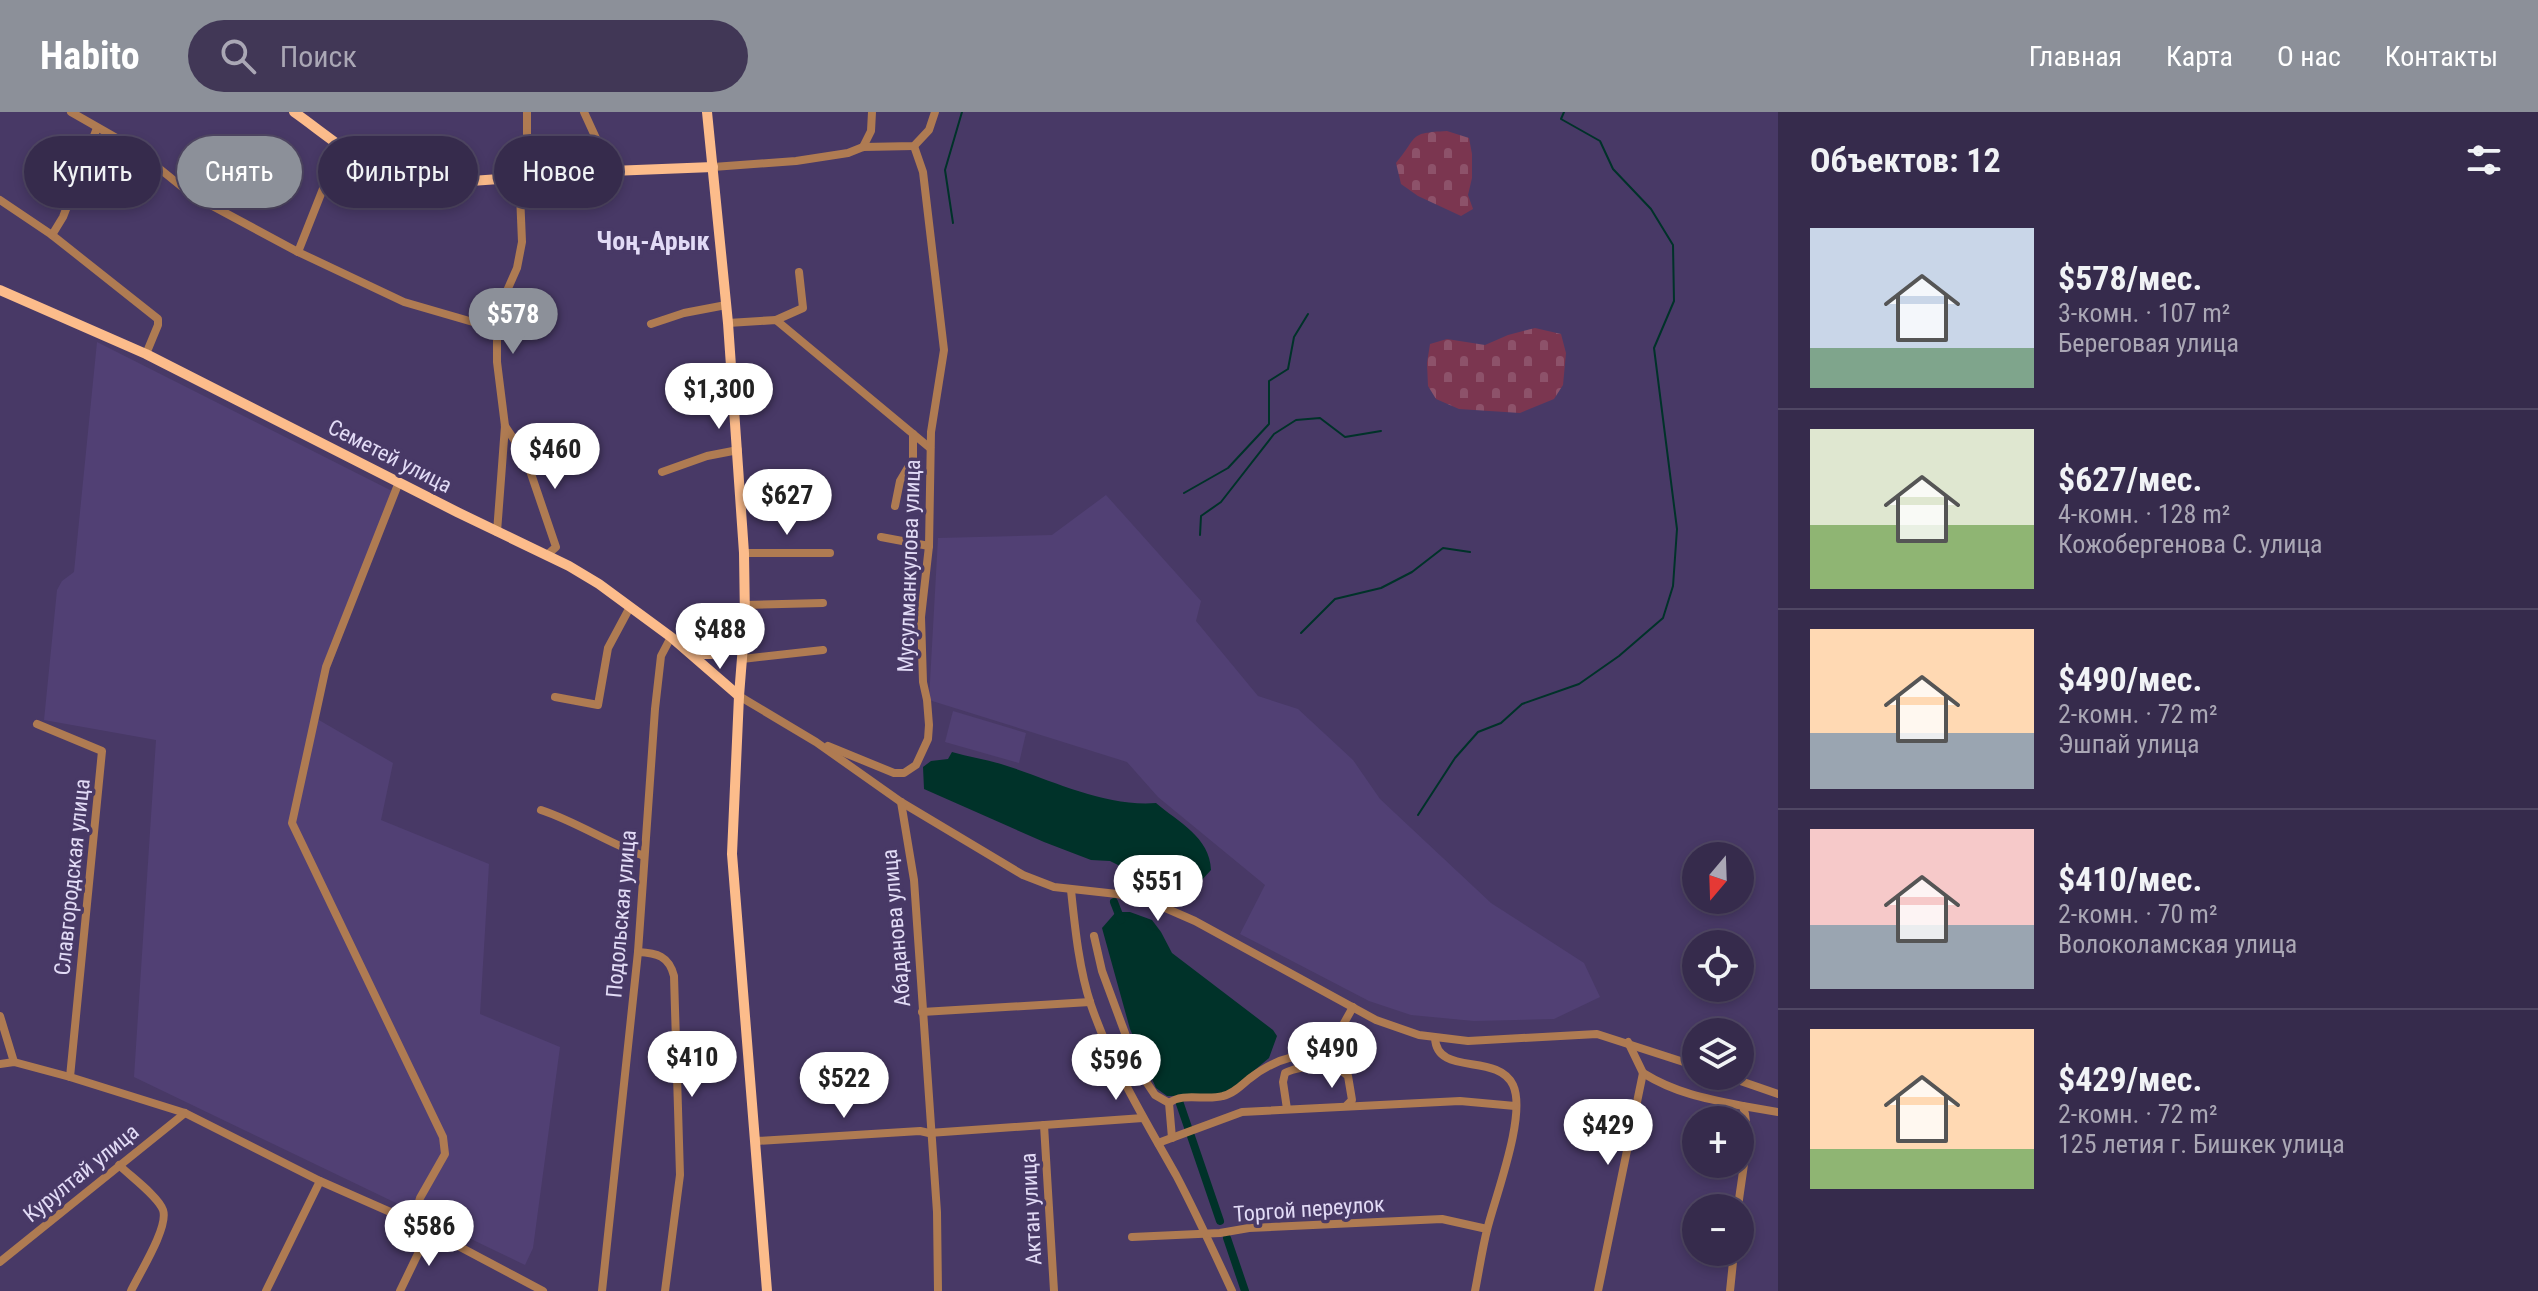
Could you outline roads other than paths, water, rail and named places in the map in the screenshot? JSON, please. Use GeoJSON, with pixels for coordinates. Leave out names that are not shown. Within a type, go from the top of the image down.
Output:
{"type":"FeatureCollection","features":[{"type":"Feature","properties":{"kind":"main road"},"geometry":{"type":"LineString","coordinates":[[294,112],[328,136]]}},
{"type":"Feature","properties":{"kind":"main road"},"geometry":{"type":"LineString","coordinates":[[707,112],[728,323],[744,553],[744,639],[732,854],[767,1291]]}},
{"type":"Feature","properties":{"kind":"main road"},"geometry":{"type":"LineString","coordinates":[[623,171],[713,167]]}},
{"type":"Feature","properties":{"kind":"main road","name":"Семетей улица"},"geometry":{"type":"LineString","coordinates":[[0,290],[146,354],[589,577],[671,637],[739,696]]}},
{"type":"Feature","properties":{"kind":"main road"},"geometry":{"type":"LineString","coordinates":[[685,650],[709,656],[727,651],[744,639]]}},
{"type":"Feature","properties":{"kind":"street"},"geometry":{"type":"LineString","coordinates":[[71,112],[134,148],[192,195],[298,252],[404,302],[497,329]]}},
{"type":"Feature","properties":{"kind":"street"},"geometry":{"type":"LineString","coordinates":[[527,112],[527,136]]}},
{"type":"Feature","properties":{"kind":"street"},"geometry":{"type":"LineString","coordinates":[[584,112],[595,136]]}},
{"type":"Feature","properties":{"kind":"street"},"geometry":{"type":"LineString","coordinates":[[863,147],[871,131],[872,112]]}},
{"type":"Feature","properties":{"kind":"street"},"geometry":{"type":"LineString","coordinates":[[713,167],[796,161],[848,153],[863,147],[914,146],[929,130],[935,112]]}},
{"type":"Feature","properties":{"kind":"street"},"geometry":{"type":"LineString","coordinates":[[52,235],[63,217],[97,128]]}},
{"type":"Feature","properties":{"kind":"street","name":"Мусулманкулова улица"},"geometry":{"type":"LineString","coordinates":[[816,742],[894,773],[910,770],[921,758],[928,739],[921,617],[929,546],[931,432],[944,350],[923,172],[914,146]]}},
{"type":"Feature","properties":{"kind":"street"},"geometry":{"type":"LineString","coordinates":[[0,200],[52,235],[158,319],[146,354]]}},
{"type":"Feature","properties":{"kind":"street"},"geometry":{"type":"LineString","coordinates":[[298,252],[318,201]]}},
{"type":"Feature","properties":{"kind":"street"},"geometry":{"type":"LineString","coordinates":[[497,532],[505,426],[497,362],[497,329],[502,302],[517,268],[522,242],[521,208]]}},
{"type":"Feature","properties":{"kind":"street"},"geometry":{"type":"LineString","coordinates":[[728,323],[776,320],[803,308],[799,272]]}},
{"type":"Feature","properties":{"kind":"street"},"geometry":{"type":"LineString","coordinates":[[651,324],[684,313],[726,305]]}},
{"type":"Feature","properties":{"kind":"street","name":"Мусулманкулова улица"},"geometry":{"type":"LineString","coordinates":[[776,320],[930,448]]}},
{"type":"Feature","properties":{"kind":"street"},"geometry":{"type":"LineString","coordinates":[[505,426],[525,456],[551,527],[556,547],[547,555]]}},
{"type":"Feature","properties":{"kind":"street"},"geometry":{"type":"LineString","coordinates":[[895,506],[900,481],[913,459],[913,434]]}},
{"type":"Feature","properties":{"kind":"street"},"geometry":{"type":"LineString","coordinates":[[662,472],[707,456],[738,450]]}},
{"type":"Feature","properties":{"kind":"street"},"geometry":{"type":"LineString","coordinates":[[399,482],[326,667],[292,823],[443,1137],[445,1154],[420,1198],[413,1222]]}},
{"type":"Feature","properties":{"kind":"street"},"geometry":{"type":"LineString","coordinates":[[881,537],[929,546]]}},
{"type":"Feature","properties":{"kind":"street"},"geometry":{"type":"LineString","coordinates":[[744,553],[830,553]]}},
{"type":"Feature","properties":{"kind":"street"},"geometry":{"type":"LineString","coordinates":[[745,605],[823,603]]}},
{"type":"Feature","properties":{"kind":"street"},"geometry":{"type":"LineString","coordinates":[[555,697],[598,705],[608,648],[630,607]]}},
{"type":"Feature","properties":{"kind":"street","name":"Подольская улица"},"geometry":{"type":"LineString","coordinates":[[602,1291],[638,952],[661,656],[671,637]]}},
{"type":"Feature","properties":{"kind":"street"},"geometry":{"type":"LineString","coordinates":[[742,659],[823,650]]}},
{"type":"Feature","properties":{"kind":"street"},"geometry":{"type":"LineString","coordinates":[[739,696],[816,742],[901,802],[1023,875],[1071,890],[1117,894],[1163,907],[1400,1030],[1468,1041],[1584,1033],[1628,1042],[1682,1061]]}},
{"type":"Feature","properties":{"kind":"street","name":"Славгородская улица"},"geometry":{"type":"LineString","coordinates":[[37,724],[102,751],[70,1077]]}},
{"type":"Feature","properties":{"kind":"street","name":"Абаданова улица"},"geometry":{"type":"LineString","coordinates":[[901,802],[914,880],[929,1133],[937,1212],[938,1291]]}},
{"type":"Feature","properties":{"kind":"street"},"geometry":{"type":"LineString","coordinates":[[541,810],[565,818],[618,847],[644,856]]}},
{"type":"Feature","properties":{"kind":"street"},"geometry":{"type":"LineString","coordinates":[[1071,890],[1077,942],[1090,1002],[1115,1064],[1206,1233],[1232,1291]]}},
{"type":"Feature","properties":{"kind":"street"},"geometry":{"type":"LineString","coordinates":[[1094,936],[1106,983],[1139,1071],[1155,1095],[1169,1103]]}},
{"type":"Feature","properties":{"kind":"street"},"geometry":{"type":"LineString","coordinates":[[638,952],[667,959],[674,976],[680,1175],[665,1291]]}},
{"type":"Feature","properties":{"kind":"street"},"geometry":{"type":"LineString","coordinates":[[922,1012],[1090,1002]]}},
{"type":"Feature","properties":{"kind":"street"},"geometry":{"type":"LineString","coordinates":[[1287,1109],[1283,1082],[1285,1073],[1305,1069],[1325,1057],[1353,1007]]}},
{"type":"Feature","properties":{"kind":"street"},"geometry":{"type":"LineString","coordinates":[[0,1016],[14,1062]]}},
{"type":"Feature","properties":{"kind":"street"},"geometry":{"type":"LineString","coordinates":[[1435,1038],[1436,1047],[1446,1058],[1492,1067],[1513,1085],[1513,1136],[1487,1229],[1475,1291]]}},
{"type":"Feature","properties":{"kind":"street"},"geometry":{"type":"LineString","coordinates":[[1628,1042],[1643,1073],[1659,1083],[1684,1094],[1743,1106]]}},
{"type":"Feature","properties":{"kind":"street"},"geometry":{"type":"LineString","coordinates":[[1169,1103],[1179,1098],[1208,1099],[1227,1095],[1256,1073],[1289,1056],[1312,1054],[1325,1057],[1348,1076],[1352,1100],[1346,1106]]}},
{"type":"Feature","properties":{"kind":"street"},"geometry":{"type":"LineString","coordinates":[[0,1064],[14,1062],[185,1113],[320,1181],[413,1222],[540,1290]]}},
{"type":"Feature","properties":{"kind":"street"},"geometry":{"type":"LineString","coordinates":[[1598,1291],[1643,1073]]}},
{"type":"Feature","properties":{"kind":"street"},"geometry":{"type":"LineString","coordinates":[[1754,1086],[1778,1094]]}},
{"type":"Feature","properties":{"kind":"street"},"geometry":{"type":"LineString","coordinates":[[1158,1143],[1242,1112],[1460,1101],[1515,1106]]}},
{"type":"Feature","properties":{"kind":"street"},"geometry":{"type":"LineString","coordinates":[[1169,1103],[1172,1138]]}},
{"type":"Feature","properties":{"kind":"street"},"geometry":{"type":"LineString","coordinates":[[1754,1108],[1778,1112]]}},
{"type":"Feature","properties":{"kind":"street","name":"Курултай улица"},"geometry":{"type":"LineString","coordinates":[[0,1262],[185,1113]]}},
{"type":"Feature","properties":{"kind":"street"},"geometry":{"type":"LineString","coordinates":[[756,1141],[1143,1118]]}},
{"type":"Feature","properties":{"kind":"street","name":"Актан улица"},"geometry":{"type":"LineString","coordinates":[[1044,1125],[1054,1291]]}},
{"type":"Feature","properties":{"kind":"street"},"geometry":{"type":"LineString","coordinates":[[119,1165],[159,1203],[164,1216],[158,1236],[131,1291]]}},
{"type":"Feature","properties":{"kind":"street"},"geometry":{"type":"LineString","coordinates":[[266,1291],[320,1181]]}},
{"type":"Feature","properties":{"kind":"street","name":"Торгой переулок"},"geometry":{"type":"LineString","coordinates":[[1132,1237],[1442,1219],[1487,1229]]}},
{"type":"Feature","properties":{"kind":"street"},"geometry":{"type":"LineString","coordinates":[[400,1291],[429,1231]]}},
{"type":"Feature","properties":{"kind":"street"},"geometry":{"type":"LineString","coordinates":[[1730,1291],[1733,1266]]}},
{"type":"Feature","properties":{"kind":"waterway"},"geometry":{"type":"LineString","coordinates":[[953,223],[945,170],[962,112]]}},
{"type":"Feature","properties":{"kind":"waterway"},"geometry":{"type":"LineString","coordinates":[[1418,815],[1455,758],[1478,732],[1501,723],[1522,704],[1579,684],[1619,656],[1663,618],[1673,586],[1677,529],[1654,348],[1674,301],[1673,245],[1651,209],[1613,169],[1600,141],[1561,119],[1564,112]]}},
{"type":"Feature","properties":{"kind":"waterway"},"geometry":{"type":"LineString","coordinates":[[1184,493],[1228,468],[1269,424],[1269,381],[1288,369],[1294,337],[1308,314]]}},
{"type":"Feature","properties":{"kind":"waterway"},"geometry":{"type":"LineString","coordinates":[[1200,535],[1201,516],[1221,502],[1274,434],[1296,420],[1320,418],[1345,437],[1381,431]]}},
{"type":"Feature","properties":{"kind":"waterway"},"geometry":{"type":"LineString","coordinates":[[1301,633],[1335,599],[1381,588],[1412,572],[1443,548],[1470,552]]}},
{"type":"Feature","properties":{"kind":"waterway"},"geometry":{"type":"LineString","coordinates":[[1123,876],[1124,868]]}},
{"type":"Feature","properties":{"kind":"waterway"},"geometry":{"type":"LineString","coordinates":[[1114,902],[1121,920]]}},
{"type":"Feature","properties":{"kind":"waterway"},"geometry":{"type":"LineString","coordinates":[[1179,1101],[1220,1221]]}},
{"type":"Feature","properties":{"kind":"waterway"},"geometry":{"type":"LineString","coordinates":[[1227,1238],[1245,1291]]}},
{"type":"Feature","properties":{"kind":"district","name":"Чоң-Арык"},"geometry":{"type":"Point","coordinates":[653,241]}}]}
